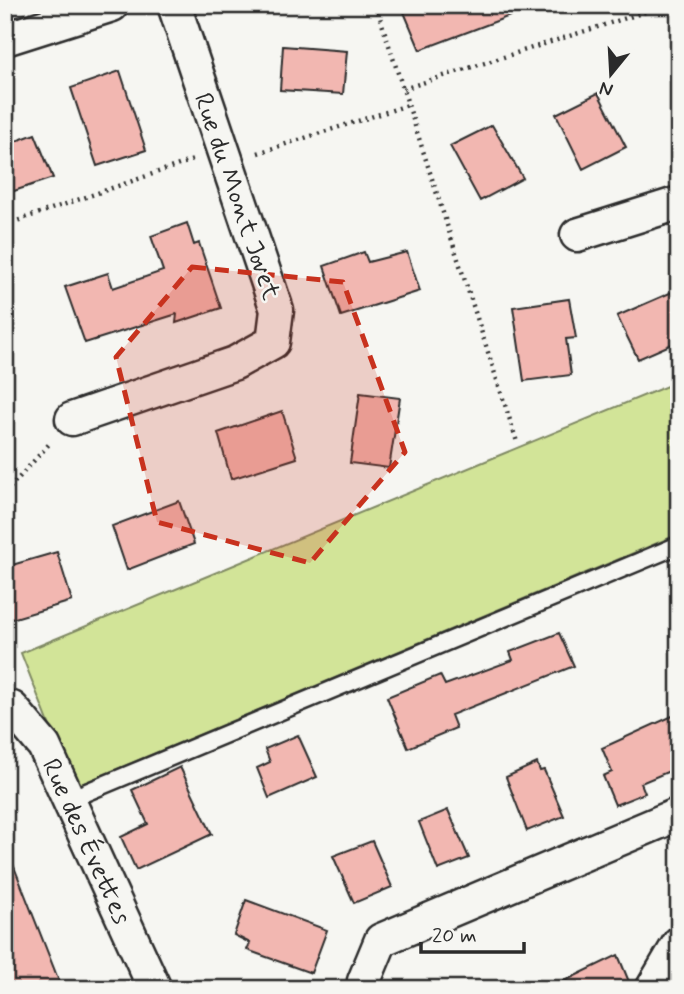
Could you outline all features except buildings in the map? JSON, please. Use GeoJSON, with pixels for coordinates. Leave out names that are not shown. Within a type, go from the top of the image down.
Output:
{"type":"FeatureCollection","features":[{"type":"Feature","properties":{"kind":"street"},"geometry":{"type":"LineString","coordinates":[[5,39],[111,5]]}},
{"type":"Feature","properties":{"kind":"street","name":"Rue du Mont Jovet"},"geometry":{"type":"LineString","coordinates":[[72,419],[235,363],[274,342],[277,310],[174,5]]}},
{"type":"Feature","properties":{"kind":"street"},"geometry":{"type":"LineString","coordinates":[[577,235],[679,203]]}},
{"type":"Feature","properties":{"kind":"street","name":"Rue des Évettes"},"geometry":{"type":"LineString","coordinates":[[9,707],[44,746],[155,989]]}},
{"type":"Feature","properties":{"kind":"street"},"geometry":{"type":"LineString","coordinates":[[368,989],[364,981],[381,940],[679,814]]}},
{"type":"Feature","properties":{"kind":"street"},"geometry":{"type":"LineString","coordinates":[[652,989],[679,943]]}},
{"type":"Feature","properties":{"kind":"lane"},"geometry":{"type":"LineString","coordinates":[[70,799],[679,545]]}},
{"type":"Feature","properties":{"kind":"path"},"geometry":{"type":"LineString","coordinates":[[376,5],[517,442]]}},
{"type":"Feature","properties":{"kind":"path"},"geometry":{"type":"LineString","coordinates":[[403,89],[667,5]]}},
{"type":"Feature","properties":{"kind":"path"},"geometry":{"type":"LineString","coordinates":[[5,225],[225,157],[408,105]]}},
{"type":"Feature","properties":{"kind":"path"},"geometry":{"type":"LineString","coordinates":[[5,493],[72,419]]}},
{"type":"Feature","properties":{"kind":"highlighted area"},"geometry":{"type":"Polygon","coordinates":[[[192,267],[343,282],[405,452],[310,563],[157,522],[116,357],[192,267]]]}},
{"type":"Feature","properties":{"kind":"green space"},"geometry":{"type":"Polygon","coordinates":[[[679,381],[679,534],[74,787],[21,653],[679,381]]]}}]}
